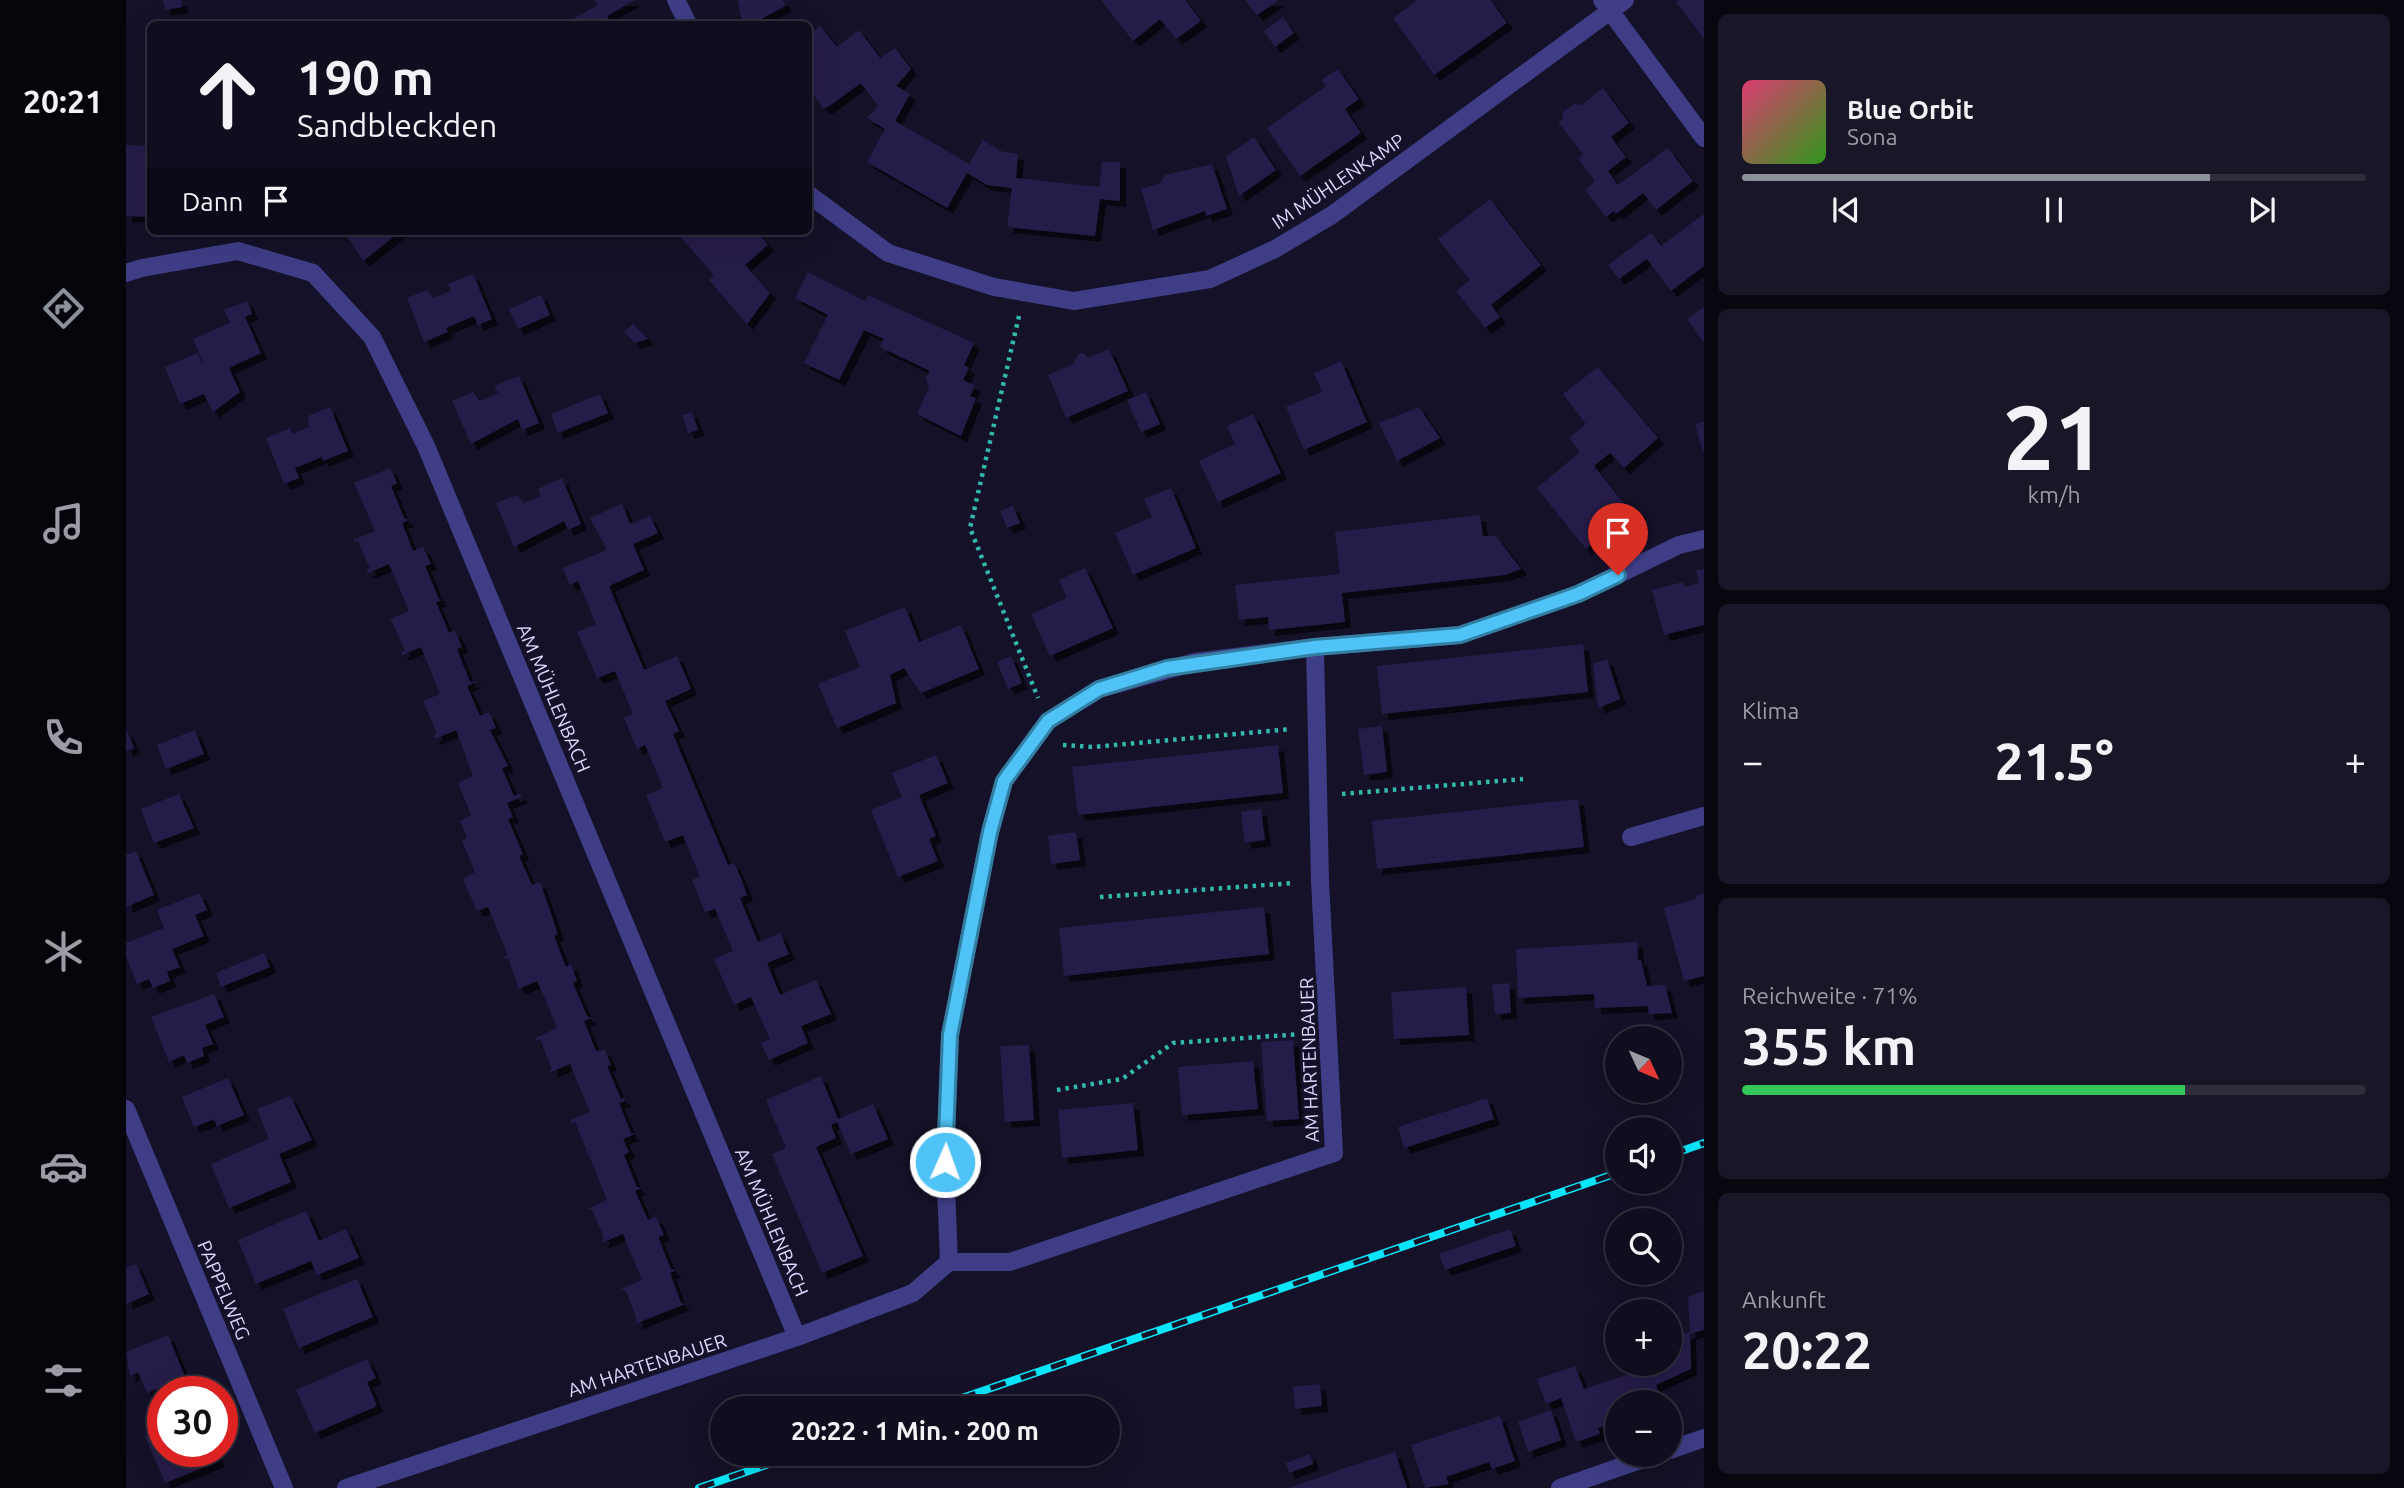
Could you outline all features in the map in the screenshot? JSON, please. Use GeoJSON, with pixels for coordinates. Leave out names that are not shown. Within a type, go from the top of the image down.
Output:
{"type":"FeatureCollection","features":[{"type":"Feature","properties":{"kind":"street"},"geometry":{"type":"LineString","coordinates":[[676,0],[686,21]]}},
{"type":"Feature","properties":{"kind":"street","name":"IM MÜHLENKAMP"},"geometry":{"type":"LineString","coordinates":[[812,197],[888,253],[994,288],[1074,301],[1210,279],[1275,249],[1332,215],[1606,6],[1625,0]]}},
{"type":"Feature","properties":{"kind":"street"},"geometry":{"type":"LineString","coordinates":[[1606,6],[1704,138]]}},
{"type":"Feature","properties":{"kind":"street","name":"AM MÜHLENBACH"},"geometry":{"type":"LineString","coordinates":[[126,273],[238,251],[313,274],[372,337],[426,446],[797,1337]]}},
{"type":"Feature","properties":{"kind":"street"},"geometry":{"type":"LineString","coordinates":[[949,1262],[945,1162],[950,1035],[990,832],[1004,781],[1048,721],[1099,689],[1167,668],[1315,647],[1460,635],[1578,594],[1679,545],[1704,539]]}},
{"type":"Feature","properties":{"kind":"street","name":"AM HARTENBAUER"},"geometry":{"type":"LineString","coordinates":[[346,1488],[797,1337],[913,1293],[949,1262],[1010,1262],[1334,1153],[1320,881],[1315,647]]}},
{"type":"Feature","properties":{"kind":"street"},"geometry":{"type":"LineString","coordinates":[[1631,837],[1704,816]]}},
{"type":"Feature","properties":{"kind":"street","name":"PAPPELWEG"},"geometry":{"type":"LineString","coordinates":[[126,1109],[284,1488]]}},
{"type":"Feature","properties":{"kind":"street"},"geometry":{"type":"LineString","coordinates":[[1682,1446],[1704,1438]]}},
{"type":"Feature","properties":{"kind":"street"},"geometry":{"type":"LineString","coordinates":[[1560,1488],[1620,1467]]}},
{"type":"Feature","properties":{"kind":"path"},"geometry":{"type":"LineString","coordinates":[[1025,293],[970,528],[1048,721]]}},
{"type":"Feature","properties":{"kind":"path"},"geometry":{"type":"LineString","coordinates":[[1030,744],[1093,747],[1317,726]]}},
{"type":"Feature","properties":{"kind":"path"},"geometry":{"type":"LineString","coordinates":[[1318,796],[1523,779]]}},
{"type":"Feature","properties":{"kind":"path"},"geometry":{"type":"LineString","coordinates":[[1100,897],[1320,881]]}},
{"type":"Feature","properties":{"kind":"path"},"geometry":{"type":"LineString","coordinates":[[1057,1090],[1122,1080],[1173,1043],[1329,1032]]}},
{"type":"Feature","properties":{"kind":"building"},"geometry":{"type":"Polygon","coordinates":[[[163,0],[181,0],[182,7],[165,10],[163,0]]]}},
{"type":"Feature","properties":{"kind":"building"},"geometry":{"type":"Polygon","coordinates":[[[595,0],[635,0],[607,16],[610,21],[569,21],[598,5],[595,0]]]}},
{"type":"Feature","properties":{"kind":"building"},"geometry":{"type":"Polygon","coordinates":[[[738,0],[783,0],[785,6],[758,21],[742,21],[738,0]]]}},
{"type":"Feature","properties":{"kind":"building"},"geometry":{"type":"Polygon","coordinates":[[[1101,0],[1185,0],[1201,21],[1176,39],[1160,19],[1133,41],[1101,0]]]}},
{"type":"Feature","properties":{"kind":"building"},"geometry":{"type":"Polygon","coordinates":[[[1245,0],[1279,0],[1257,15],[1245,0]]]}},
{"type":"Feature","properties":{"kind":"building"},"geometry":{"type":"Polygon","coordinates":[[[1418,0],[1490,0],[1507,23],[1434,75],[1393,18],[1418,0]]]}},
{"type":"Feature","properties":{"kind":"building"},"geometry":{"type":"Polygon","coordinates":[[[1704,0],[1704,39],[1676,2],[1704,0]]]}},
{"type":"Feature","properties":{"kind":"building"},"geometry":{"type":"Polygon","coordinates":[[[1283,17],[1294,33],[1275,47],[1264,31],[1283,17]]]}},
{"type":"Feature","properties":{"kind":"building"},"geometry":{"type":"Polygon","coordinates":[[[820,26],[837,47],[859,30],[880,58],[895,48],[911,69],[896,86],[910,94],[895,121],[969,164],[983,140],[1000,151],[1018,154],[1016,178],[1099,187],[1102,162],[1120,162],[1120,201],[1100,199],[1095,236],[1007,227],[1012,188],[987,185],[967,173],[947,208],[867,162],[885,129],[867,118],[878,106],[861,83],[823,108],[812,93],[812,32],[820,26]]]}},
{"type":"Feature","properties":{"kind":"building"},"geometry":{"type":"Polygon","coordinates":[[[1338,69],[1359,99],[1345,109],[1361,133],[1300,176],[1267,128],[1326,86],[1321,80],[1338,69]]]}},
{"type":"Feature","properties":{"kind":"building"},"geometry":{"type":"Polygon","coordinates":[[[1603,88],[1629,123],[1611,137],[1626,157],[1608,171],[1618,185],[1668,148],[1693,181],[1656,210],[1643,193],[1616,214],[1614,211],[1606,217],[1585,190],[1595,181],[1578,159],[1583,154],[1558,122],[1562,120],[1563,112],[1574,104],[1581,105],[1603,88]]]}},
{"type":"Feature","properties":{"kind":"building"},"geometry":{"type":"Polygon","coordinates":[[[1254,137],[1276,170],[1239,196],[1226,156],[1254,137]]]}},
{"type":"Feature","properties":{"kind":"building"},"geometry":{"type":"Polygon","coordinates":[[[126,145],[147,146],[147,217],[126,216],[126,145]]]}},
{"type":"Feature","properties":{"kind":"building"},"geometry":{"type":"Polygon","coordinates":[[[1212,164],[1227,209],[1206,216],[1205,211],[1153,230],[1141,189],[1161,183],[1165,175],[1212,164]]]}},
{"type":"Feature","properties":{"kind":"building"},"geometry":{"type":"Polygon","coordinates":[[[1490,199],[1541,265],[1491,305],[1500,317],[1485,328],[1456,291],[1470,280],[1438,239],[1490,199]]]}},
{"type":"Feature","properties":{"kind":"building"},"geometry":{"type":"Polygon","coordinates":[[[1704,214],[1704,266],[1671,291],[1647,259],[1619,279],[1608,265],[1651,233],[1661,246],[1704,214]]]}},
{"type":"Feature","properties":{"kind":"building"},"geometry":{"type":"Polygon","coordinates":[[[347,235],[396,235],[363,261],[347,235]]]}},
{"type":"Feature","properties":{"kind":"building"},"geometry":{"type":"Polygon","coordinates":[[[679,235],[760,235],[768,245],[745,265],[770,293],[747,324],[709,280],[714,275],[679,235]]]}},
{"type":"Feature","properties":{"kind":"building"},"geometry":{"type":"Polygon","coordinates":[[[808,272],[865,301],[868,295],[974,343],[964,365],[969,368],[963,380],[975,386],[970,396],[976,398],[961,436],[917,414],[929,387],[926,378],[930,371],[880,347],[884,339],[864,330],[839,380],[804,363],[828,315],[795,298],[808,272]]]}},
{"type":"Feature","properties":{"kind":"building"},"geometry":{"type":"Polygon","coordinates":[[[473,274],[492,319],[478,325],[474,316],[446,328],[448,332],[424,342],[407,298],[427,290],[434,298],[451,291],[448,284],[473,274]]]}},
{"type":"Feature","properties":{"kind":"building"},"geometry":{"type":"Polygon","coordinates":[[[541,295],[550,315],[518,329],[509,309],[541,295]]]}},
{"type":"Feature","properties":{"kind":"building"},"geometry":{"type":"Polygon","coordinates":[[[247,301],[252,314],[245,317],[261,353],[229,368],[240,392],[213,412],[204,394],[180,404],[165,367],[197,353],[205,367],[193,339],[230,323],[224,310],[247,301]]]}},
{"type":"Feature","properties":{"kind":"building"},"geometry":{"type":"Polygon","coordinates":[[[1704,307],[1704,343],[1687,319],[1704,307]]]}},
{"type":"Feature","properties":{"kind":"building"},"geometry":{"type":"Polygon","coordinates":[[[633,324],[648,339],[635,343],[624,332],[633,324]]]}},
{"type":"Feature","properties":{"kind":"building"},"geometry":{"type":"Polygon","coordinates":[[[1109,349],[1128,391],[1066,418],[1048,375],[1073,364],[1078,354],[1084,353],[1088,358],[1109,349]]]}},
{"type":"Feature","properties":{"kind":"building"},"geometry":{"type":"Polygon","coordinates":[[[1341,361],[1367,422],[1304,450],[1286,407],[1322,392],[1314,373],[1341,361]]]}},
{"type":"Feature","properties":{"kind":"building"},"geometry":{"type":"Polygon","coordinates":[[[1598,367],[1658,438],[1624,468],[1610,453],[1594,466],[1631,512],[1586,549],[1537,488],[1580,452],[1569,438],[1586,424],[1563,394],[1598,367]]]}},
{"type":"Feature","properties":{"kind":"building"},"geometry":{"type":"Polygon","coordinates":[[[519,376],[539,423],[522,430],[518,419],[471,444],[452,401],[473,392],[480,401],[498,393],[494,386],[519,376]]]}},
{"type":"Feature","properties":{"kind":"building"},"geometry":{"type":"Polygon","coordinates":[[[1146,392],[1160,424],[1141,432],[1127,400],[1146,392]]]}},
{"type":"Feature","properties":{"kind":"building"},"geometry":{"type":"Polygon","coordinates":[[[600,394],[608,413],[558,433],[551,414],[600,394]]]}},
{"type":"Feature","properties":{"kind":"building"},"geometry":{"type":"Polygon","coordinates":[[[330,407],[348,451],[323,461],[322,457],[295,468],[299,478],[284,484],[266,438],[290,428],[292,434],[309,427],[308,416],[330,407]]]}},
{"type":"Feature","properties":{"kind":"building"},"geometry":{"type":"Polygon","coordinates":[[[1419,407],[1440,438],[1397,461],[1379,423],[1419,407]]]}},
{"type":"Feature","properties":{"kind":"building"},"geometry":{"type":"Polygon","coordinates":[[[692,412],[698,430],[688,433],[682,415],[692,412]]]}},
{"type":"Feature","properties":{"kind":"building"},"geometry":{"type":"Polygon","coordinates":[[[1253,414],[1281,473],[1218,502],[1199,461],[1235,444],[1227,426],[1253,414]]]}},
{"type":"Feature","properties":{"kind":"building"},"geometry":{"type":"Polygon","coordinates":[[[1704,422],[1704,452],[1703,452],[1695,424],[1704,422]]]}},
{"type":"Feature","properties":{"kind":"building"},"geometry":{"type":"Polygon","coordinates":[[[390,468],[397,483],[391,486],[404,518],[409,520],[402,523],[413,551],[423,547],[431,564],[425,566],[439,599],[442,600],[436,602],[449,633],[455,630],[462,647],[457,649],[470,682],[477,681],[467,686],[480,716],[489,712],[496,728],[490,730],[508,766],[502,768],[514,796],[520,794],[522,797],[507,803],[513,817],[508,819],[523,854],[519,856],[532,885],[540,882],[558,934],[554,936],[566,967],[571,964],[577,981],[573,983],[587,1016],[591,1018],[584,1021],[596,1051],[605,1050],[611,1065],[607,1066],[621,1099],[624,1098],[625,1101],[619,1103],[631,1133],[635,1134],[623,1139],[629,1152],[624,1155],[637,1187],[642,1188],[635,1191],[648,1220],[656,1217],[664,1235],[658,1237],[671,1269],[676,1270],[670,1273],[681,1303],[685,1304],[635,1324],[637,1320],[626,1291],[621,1289],[642,1280],[623,1234],[601,1243],[604,1238],[592,1209],[587,1209],[607,1200],[588,1153],[583,1152],[587,1151],[575,1122],[570,1120],[590,1112],[570,1064],[549,1073],[552,1069],[540,1039],[536,1041],[535,1038],[557,1028],[544,996],[537,981],[519,989],[508,958],[501,959],[508,955],[488,907],[477,911],[463,879],[475,872],[462,841],[467,837],[460,821],[471,815],[458,783],[473,776],[456,730],[435,739],[433,736],[437,734],[423,701],[440,694],[421,647],[402,655],[401,652],[405,651],[392,621],[388,620],[409,611],[389,564],[368,573],[366,570],[370,569],[358,541],[353,540],[375,531],[354,483],[390,468]]]}},
{"type":"Feature","properties":{"kind":"building"},"geometry":{"type":"Polygon","coordinates":[[[562,478],[581,524],[568,530],[564,521],[514,547],[496,503],[517,495],[524,503],[541,496],[538,489],[562,478]]]}},
{"type":"Feature","properties":{"kind":"building"},"geometry":{"type":"Polygon","coordinates":[[[1171,488],[1196,548],[1133,575],[1115,533],[1152,517],[1144,499],[1171,488]]]}},
{"type":"Feature","properties":{"kind":"building"},"geometry":{"type":"Polygon","coordinates":[[[622,504],[630,524],[650,516],[658,533],[633,544],[644,570],[609,586],[644,670],[677,656],[691,689],[665,701],[679,731],[673,734],[728,865],[734,863],[741,878],[747,895],[740,898],[758,942],[780,933],[789,954],[767,963],[780,995],[816,980],[831,1014],[801,1026],[808,1043],[769,1060],[761,1043],[770,1039],[751,997],[734,1005],[714,959],[733,951],[715,909],[705,912],[692,880],[700,877],[683,835],[665,842],[646,795],[663,788],[645,745],[637,749],[624,718],[633,714],[615,671],[597,678],[577,632],[596,624],[578,581],[570,585],[563,568],[607,550],[590,518],[622,504]]]}},
{"type":"Feature","properties":{"kind":"building"},"geometry":{"type":"Polygon","coordinates":[[[1013,506],[1020,523],[1007,528],[1000,511],[1013,506]]]}},
{"type":"Feature","properties":{"kind":"building"},"geometry":{"type":"Polygon","coordinates":[[[1480,515],[1483,536],[1496,536],[1521,569],[1505,575],[1342,593],[1345,622],[1269,630],[1268,617],[1239,620],[1235,585],[1340,574],[1335,532],[1480,515]]]}},
{"type":"Feature","properties":{"kind":"building"},"geometry":{"type":"Polygon","coordinates":[[[1085,568],[1113,628],[1050,656],[1031,614],[1067,598],[1059,580],[1085,568]]]}},
{"type":"Feature","properties":{"kind":"building"},"geometry":{"type":"Polygon","coordinates":[[[1704,569],[1704,625],[1664,635],[1652,590],[1683,582],[1685,587],[1699,583],[1696,571],[1704,569]]]}},
{"type":"Feature","properties":{"kind":"building"},"geometry":{"type":"Polygon","coordinates":[[[905,607],[919,642],[961,625],[979,669],[921,693],[904,668],[890,675],[896,703],[837,728],[818,684],[860,667],[845,631],[905,607]]]}},
{"type":"Feature","properties":{"kind":"building"},"geometry":{"type":"Polygon","coordinates":[[[1583,644],[1588,692],[1382,714],[1377,666],[1583,644]]]}},
{"type":"Feature","properties":{"kind":"building"},"geometry":{"type":"Polygon","coordinates":[[[1011,656],[1022,683],[1008,689],[997,662],[1011,656]]]}},
{"type":"Feature","properties":{"kind":"building"},"geometry":{"type":"Polygon","coordinates":[[[1607,659],[1620,699],[1598,708],[1593,664],[1607,659]]]}},
{"type":"Feature","properties":{"kind":"building"},"geometry":{"type":"Polygon","coordinates":[[[1382,726],[1387,772],[1364,775],[1358,729],[1382,726]]]}},
{"type":"Feature","properties":{"kind":"building"},"geometry":{"type":"Polygon","coordinates":[[[126,729],[134,748],[126,751],[126,729]]]}},
{"type":"Feature","properties":{"kind":"building"},"geometry":{"type":"Polygon","coordinates":[[[195,730],[204,754],[166,769],[157,745],[195,730]]]}},
{"type":"Feature","properties":{"kind":"building"},"geometry":{"type":"Polygon","coordinates":[[[1278,745],[1283,793],[1078,815],[1072,767],[1278,745]]]}},
{"type":"Feature","properties":{"kind":"building"},"geometry":{"type":"Polygon","coordinates":[[[936,755],[948,783],[919,795],[936,836],[929,839],[938,861],[898,877],[871,810],[902,797],[892,773],[936,755]]]}},
{"type":"Feature","properties":{"kind":"building"},"geometry":{"type":"Polygon","coordinates":[[[179,794],[194,828],[154,843],[141,809],[179,794]]]}},
{"type":"Feature","properties":{"kind":"building"},"geometry":{"type":"Polygon","coordinates":[[[1578,799],[1584,847],[1377,869],[1372,821],[1578,799]]]}},
{"type":"Feature","properties":{"kind":"building"},"geometry":{"type":"Polygon","coordinates":[[[1261,809],[1265,840],[1245,843],[1241,812],[1261,809]]]}},
{"type":"Feature","properties":{"kind":"building"},"geometry":{"type":"Polygon","coordinates":[[[1076,832],[1080,860],[1051,864],[1048,836],[1076,832]]]}},
{"type":"Feature","properties":{"kind":"building"},"geometry":{"type":"Polygon","coordinates":[[[136,851],[154,895],[126,907],[126,855],[136,851]]]}},
{"type":"Feature","properties":{"kind":"building"},"geometry":{"type":"Polygon","coordinates":[[[200,893],[207,910],[195,915],[204,936],[172,949],[180,967],[167,972],[170,981],[153,988],[149,979],[137,984],[126,956],[126,943],[164,928],[157,910],[200,893]]]}},
{"type":"Feature","properties":{"kind":"building"},"geometry":{"type":"Polygon","coordinates":[[[1704,893],[1704,976],[1684,981],[1664,908],[1696,899],[1695,896],[1704,893]]]}},
{"type":"Feature","properties":{"kind":"building"},"geometry":{"type":"Polygon","coordinates":[[[1264,907],[1269,954],[1064,976],[1059,928],[1264,907]]]}},
{"type":"Feature","properties":{"kind":"building"},"geometry":{"type":"Polygon","coordinates":[[[1637,942],[1638,960],[1641,960],[1647,986],[1665,985],[1672,1013],[1649,1014],[1648,1006],[1595,1008],[1594,994],[1518,998],[1516,949],[1637,942]]]}},
{"type":"Feature","properties":{"kind":"building"},"geometry":{"type":"Polygon","coordinates":[[[264,953],[270,967],[221,987],[216,973],[264,953]]]}},
{"type":"Feature","properties":{"kind":"building"},"geometry":{"type":"Polygon","coordinates":[[[1509,983],[1511,1013],[1495,1014],[1492,985],[1509,983]]]}},
{"type":"Feature","properties":{"kind":"building"},"geometry":{"type":"Polygon","coordinates":[[[1466,987],[1469,1035],[1394,1039],[1391,992],[1466,987]]]}},
{"type":"Feature","properties":{"kind":"building"},"geometry":{"type":"Polygon","coordinates":[[[214,994],[224,1017],[205,1025],[213,1044],[202,1048],[204,1056],[187,1063],[184,1055],[169,1062],[151,1017],[214,994]]]}},
{"type":"Feature","properties":{"kind":"building"},"geometry":{"type":"Polygon","coordinates":[[[1293,1040],[1299,1119],[1267,1121],[1261,1042],[1293,1040]]]}},
{"type":"Feature","properties":{"kind":"building"},"geometry":{"type":"Polygon","coordinates":[[[1029,1045],[1034,1120],[1005,1122],[1000,1046],[1029,1045]]]}},
{"type":"Feature","properties":{"kind":"building"},"geometry":{"type":"Polygon","coordinates":[[[1253,1061],[1258,1109],[1182,1115],[1178,1067],[1253,1061]]]}},
{"type":"Feature","properties":{"kind":"building"},"geometry":{"type":"Polygon","coordinates":[[[821,1076],[838,1119],[873,1104],[888,1139],[851,1154],[837,1122],[831,1125],[836,1138],[816,1147],[863,1256],[822,1273],[772,1154],[786,1148],[766,1100],[821,1076]]]}},
{"type":"Feature","properties":{"kind":"building"},"geometry":{"type":"Polygon","coordinates":[[[228,1078],[244,1115],[217,1126],[214,1119],[194,1127],[182,1097],[228,1078]]]}},
{"type":"Feature","properties":{"kind":"building"},"geometry":{"type":"Polygon","coordinates":[[[290,1096],[312,1140],[279,1154],[291,1182],[229,1208],[211,1164],[269,1139],[257,1109],[290,1096]]]}},
{"type":"Feature","properties":{"kind":"building"},"geometry":{"type":"Polygon","coordinates":[[[1487,1098],[1494,1119],[1404,1148],[1398,1127],[1487,1098]]]}},
{"type":"Feature","properties":{"kind":"building"},"geometry":{"type":"Polygon","coordinates":[[[1133,1103],[1138,1150],[1062,1158],[1058,1110],[1133,1103]]]}},
{"type":"Feature","properties":{"kind":"building"},"geometry":{"type":"Polygon","coordinates":[[[306,1211],[319,1241],[346,1229],[359,1258],[317,1275],[311,1261],[256,1284],[238,1240],[306,1211]]]}},
{"type":"Feature","properties":{"kind":"building"},"geometry":{"type":"Polygon","coordinates":[[[1510,1229],[1516,1246],[1445,1270],[1439,1254],[1510,1229]]]}},
{"type":"Feature","properties":{"kind":"building"},"geometry":{"type":"Polygon","coordinates":[[[136,1264],[149,1294],[126,1304],[126,1268],[136,1264]]]}},
{"type":"Feature","properties":{"kind":"building"},"geometry":{"type":"Polygon","coordinates":[[[357,1279],[373,1317],[299,1348],[283,1309],[357,1279]]]}},
{"type":"Feature","properties":{"kind":"building"},"geometry":{"type":"Polygon","coordinates":[[[1704,1291],[1704,1330],[1690,1334],[1691,1369],[1682,1373],[1682,1334],[1690,1332],[1688,1297],[1704,1291]]]}},
{"type":"Feature","properties":{"kind":"building"},"geometry":{"type":"Polygon","coordinates":[[[168,1335],[185,1376],[147,1376],[147,1393],[138,1372],[130,1376],[126,1352],[168,1335]]]}},
{"type":"Feature","properties":{"kind":"building"},"geometry":{"type":"Polygon","coordinates":[[[367,1359],[376,1378],[367,1382],[377,1406],[315,1433],[296,1390],[367,1359]]]}},
{"type":"Feature","properties":{"kind":"building"},"geometry":{"type":"Polygon","coordinates":[[[1575,1366],[1584,1389],[1623,1376],[1676,1376],[1656,1385],[1658,1390],[1605,1390],[1605,1425],[1598,1428],[1600,1434],[1576,1442],[1561,1398],[1546,1404],[1537,1379],[1575,1366]]]}},
{"type":"Feature","properties":{"kind":"building"},"geometry":{"type":"Polygon","coordinates":[[[1320,1384],[1322,1406],[1295,1409],[1293,1387],[1320,1384]]]}},
{"type":"Feature","properties":{"kind":"building"},"geometry":{"type":"Polygon","coordinates":[[[1551,1410],[1561,1440],[1528,1452],[1518,1422],[1551,1410]]]}},
{"type":"Feature","properties":{"kind":"building"},"geometry":{"type":"Polygon","coordinates":[[[1500,1416],[1515,1461],[1492,1469],[1489,1462],[1446,1477],[1449,1484],[1425,1488],[1411,1445],[1500,1416]]]}},
{"type":"Feature","properties":{"kind":"building"},"geometry":{"type":"Polygon","coordinates":[[[1395,1452],[1407,1488],[1289,1488],[1348,1467],[1395,1452]]]}},
{"type":"Feature","properties":{"kind":"building"},"geometry":{"type":"Polygon","coordinates":[[[1310,1454],[1313,1464],[1289,1473],[1286,1463],[1310,1454]]]}},
{"type":"Feature","properties":{"kind":"building"},"geometry":{"type":"Polygon","coordinates":[[[158,1467],[204,1467],[165,1483],[158,1467]]]}},
{"type":"Feature","properties":{"kind":"railway"},"geometry":{"type":"LineString","coordinates":[[1682,1151],[1704,1143]]}},
{"type":"Feature","properties":{"kind":"railway"},"geometry":{"type":"LineString","coordinates":[[968,1396],[1605,1177]]}},
{"type":"Feature","properties":{"kind":"railway"},"geometry":{"type":"LineString","coordinates":[[699,1488],[763,1466]]}},
{"type":"Feature","properties":{"kind":"route"},"geometry":{"type":"LineString","coordinates":[[945,1162],[950,1035],[990,832],[1004,781],[1048,721],[1099,689],[1167,668],[1315,647],[1460,635],[1578,594],[1618,575]]}}]}
